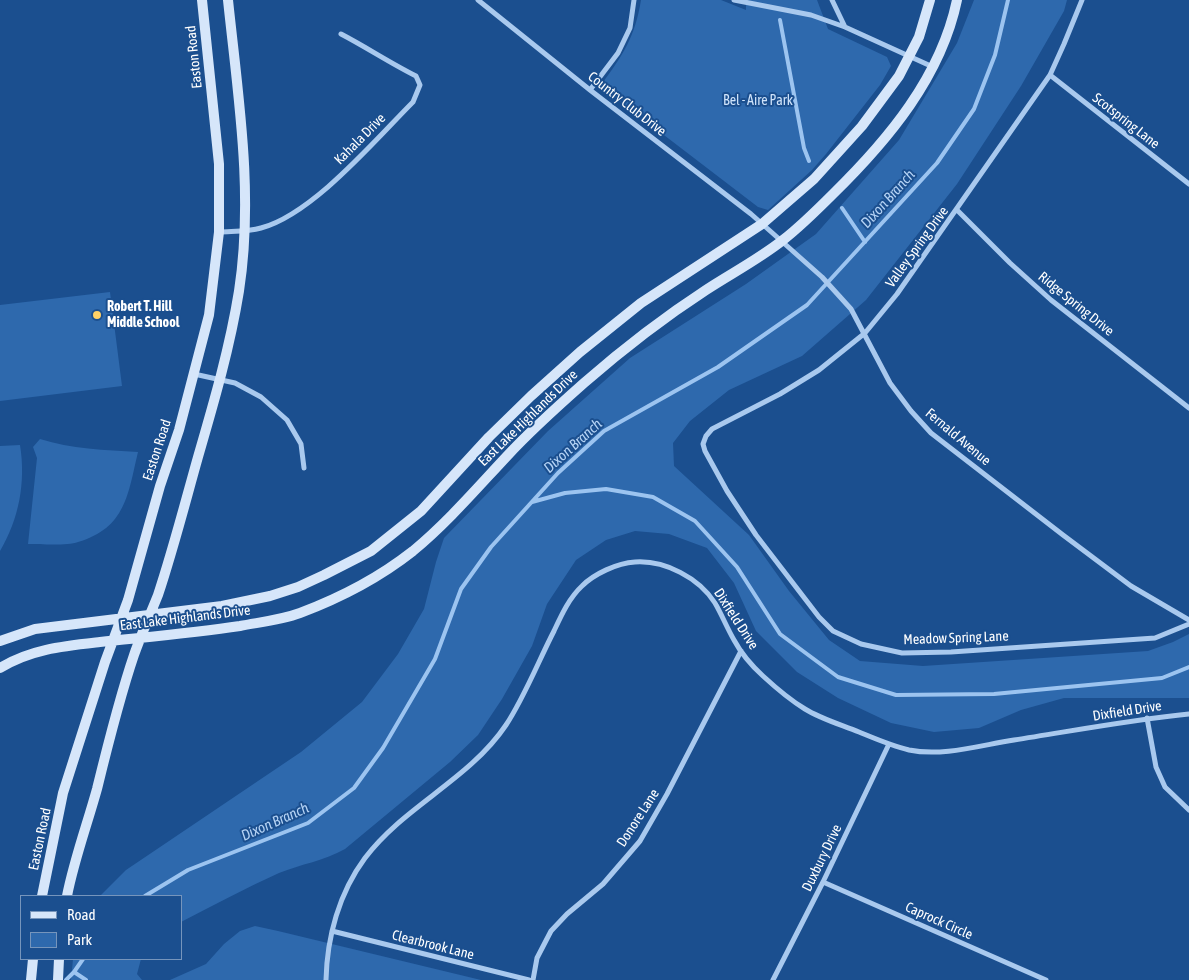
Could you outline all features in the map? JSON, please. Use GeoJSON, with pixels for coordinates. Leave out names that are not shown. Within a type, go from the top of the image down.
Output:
{"type":"FeatureCollection","features":[{"type":"Feature","properties":{"kind":"main road","name":"Easton Road"},"geometry":{"type":"LineString","coordinates":[[42,895],[63,793],[122,619],[194,374],[209,315],[219,232],[219,164],[202,0]]}},
{"type":"Feature","properties":{"kind":"main road"},"geometry":{"type":"LineString","coordinates":[[68,894],[102,764],[134,654],[150,616],[180,522],[233,326],[239,288],[246,182],[228,0]]}},
{"type":"Feature","properties":{"kind":"main road","name":"East Lake Highlands Drive"},"geometry":{"type":"LineString","coordinates":[[0,641],[43,628],[222,606],[270,596],[298,587],[371,551],[421,511],[531,396],[595,340],[641,303],[762,224],[814,179],[839,153],[886,95],[910,57],[928,12],[930,0]]}},
{"type":"Feature","properties":{"kind":"main road","name":"East Lake Highlands Drive"},"geometry":{"type":"LineString","coordinates":[[0,668],[15,659],[38,651],[73,645],[219,629],[281,619],[302,612],[383,573],[447,522],[523,439],[609,361],[677,310],[782,241],[805,222],[850,178],[882,142],[916,96],[933,67],[947,36],[957,0]]}},
{"type":"Feature","properties":{"kind":"main road"},"geometry":{"type":"LineString","coordinates":[[0,634],[11,637]]}},
{"type":"Feature","properties":{"kind":"main road"},"geometry":{"type":"LineString","coordinates":[[31,980],[33,960]]}},
{"type":"Feature","properties":{"kind":"main road"},"geometry":{"type":"LineString","coordinates":[[58,980],[59,960]]}},
{"type":"Feature","properties":{"kind":"street","name":"Country Club Drive"},"geometry":{"type":"LineString","coordinates":[[478,0],[762,224]]}},
{"type":"Feature","properties":{"kind":"street"},"geometry":{"type":"LineString","coordinates":[[590,90],[618,53],[630,28],[634,0]]}},
{"type":"Feature","properties":{"kind":"street"},"geometry":{"type":"LineString","coordinates":[[734,0],[811,15],[845,27],[933,67]]}},
{"type":"Feature","properties":{"kind":"street"},"geometry":{"type":"LineString","coordinates":[[832,0],[845,27]]}},
{"type":"Feature","properties":{"kind":"street","name":"Valley Spring Drive"},"geometry":{"type":"LineString","coordinates":[[703,444],[706,436],[712,429],[780,394],[819,370],[865,333],[897,294],[1050,75],[1082,0]]}},
{"type":"Feature","properties":{"kind":"street","name":"Kahala Drive"},"geometry":{"type":"LineString","coordinates":[[219,232],[261,228],[290,217],[334,181],[413,102],[420,86],[416,76],[341,34]]}},
{"type":"Feature","properties":{"kind":"street","name":"Scotspring Lane"},"geometry":{"type":"LineString","coordinates":[[1050,75],[1189,184]]}},
{"type":"Feature","properties":{"kind":"street","name":"Ridge Spring Drive"},"geometry":{"type":"LineString","coordinates":[[957,210],[1050,300],[1189,408]]}},
{"type":"Feature","properties":{"kind":"street","name":"Fernald Avenue"},"geometry":{"type":"LineString","coordinates":[[762,224],[837,292],[851,309],[890,383],[911,411],[931,433],[1063,536],[1131,586],[1189,620]]}},
{"type":"Feature","properties":{"kind":"street"},"geometry":{"type":"LineString","coordinates":[[194,374],[235,383],[261,397],[287,420],[301,444],[304,468]]}},
{"type":"Feature","properties":{"kind":"street","name":"Meadow Spring Lane"},"geometry":{"type":"LineString","coordinates":[[703,444],[727,491],[756,535],[819,617],[833,631],[861,644],[902,652],[951,652],[1155,638],[1189,624]]}},
{"type":"Feature","properties":{"kind":"street","name":"Dixfield Drive"},"geometry":{"type":"LineString","coordinates":[[326,980],[327,957],[340,905],[350,882],[365,858],[386,834],[408,814],[460,773],[490,746],[506,724],[564,609],[581,586],[597,575],[623,564],[635,562],[650,563],[672,568],[692,579],[713,600],[740,651],[761,674],[807,710],[908,750],[924,752],[956,750],[1147,718],[1189,714]]}},
{"type":"Feature","properties":{"kind":"street","name":"Donore Lane"},"geometry":{"type":"LineString","coordinates":[[533,980],[537,958],[551,932],[567,914],[603,884],[640,840],[667,794],[740,651]]}},
{"type":"Feature","properties":{"kind":"street"},"geometry":{"type":"LineString","coordinates":[[1147,718],[1156,767],[1165,786],[1189,810]]}},
{"type":"Feature","properties":{"kind":"street","name":"Duxbury Drive"},"geometry":{"type":"LineString","coordinates":[[773,980],[823,882],[889,744]]}},
{"type":"Feature","properties":{"kind":"street","name":"Caprock Circle"},"geometry":{"type":"LineString","coordinates":[[823,882],[1046,980]]}},
{"type":"Feature","properties":{"kind":"street","name":"Clearbrook Lane"},"geometry":{"type":"LineString","coordinates":[[332,931],[529,980]]}},
{"type":"Feature","properties":{"kind":"green space","name":"Bel - Aire Park"},"geometry":{"type":"Polygon","coordinates":[[[641,0],[721,0],[746,10],[746,0],[817,0],[828,29],[887,57],[891,66],[880,85],[826,154],[812,170],[768,210],[758,207],[601,85],[616,64],[632,35],[641,0]]]}},
{"type":"Feature","properties":{"kind":"green space"},"geometry":{"type":"Polygon","coordinates":[[[974,0],[1067,0],[1064,11],[1021,86],[957,184],[866,300],[802,356],[729,390],[690,421],[673,443],[674,466],[749,535],[789,591],[829,640],[860,661],[923,666],[1148,651],[1189,634],[1189,698],[1064,698],[1021,710],[979,728],[934,732],[891,723],[838,698],[797,672],[756,631],[734,583],[707,548],[669,534],[635,531],[606,540],[576,560],[547,604],[532,646],[502,699],[478,735],[450,762],[345,849],[329,857],[279,873],[182,921],[182,895],[101,895],[126,870],[301,752],[362,702],[398,654],[424,609],[444,538],[548,431],[630,358],[746,284],[816,234],[899,140],[957,43],[974,0]]]}},
{"type":"Feature","properties":{"kind":"green space"},"geometry":{"type":"Polygon","coordinates":[[[110,292],[122,386],[0,401],[0,305],[110,292]]]}},
{"type":"Feature","properties":{"kind":"green space"},"geometry":{"type":"Polygon","coordinates":[[[40,439],[76,447],[138,452],[131,482],[122,507],[106,528],[94,536],[73,543],[28,544],[37,458],[33,447],[40,439]]]}},
{"type":"Feature","properties":{"kind":"green space"},"geometry":{"type":"Polygon","coordinates":[[[20,445],[22,473],[19,500],[12,526],[0,551],[0,446],[20,445]]]}},
{"type":"Feature","properties":{"kind":"green space"},"geometry":{"type":"Polygon","coordinates":[[[255,926],[481,980],[170,980],[206,964],[224,944],[240,931],[255,926]]]}},
{"type":"Feature","properties":{"kind":"green space"},"geometry":{"type":"Polygon","coordinates":[[[73,960],[141,960],[137,974],[142,980],[71,980],[73,960]]]}},
{"type":"Feature","properties":{"kind":"waterway","name":"Dixon Branch"},"geometry":{"type":"LineString","coordinates":[[147,895],[188,870],[308,823],[354,788],[383,748],[435,659],[461,589],[491,547],[558,473],[604,431],[718,367],[807,305],[937,163],[974,109],[995,55],[1008,0]]}},
{"type":"Feature","properties":{"kind":"waterway"},"geometry":{"type":"LineString","coordinates":[[780,20],[804,148],[809,161]]}},
{"type":"Feature","properties":{"kind":"waterway"},"geometry":{"type":"LineString","coordinates":[[842,208],[865,242]]}},
{"type":"Feature","properties":{"kind":"waterway"},"geometry":{"type":"LineString","coordinates":[[532,502],[565,493],[606,489],[653,497],[695,521],[737,567],[780,634],[838,677],[896,695],[994,694],[1162,678],[1189,667]]}},
{"type":"Feature","properties":{"kind":"waterway","name":"Dixon Branch"},"geometry":{"type":"LineString","coordinates":[[66,980],[82,960]]}},
{"type":"Feature","properties":{"kind":"waterway"},"geometry":{"type":"LineString","coordinates":[[74,972],[86,980]]}},
{"type":"Feature","properties":{"kind":"place","name":"Robert T. Hill Middle School"},"geometry":{"type":"Point","coordinates":[97,315]}}]}
